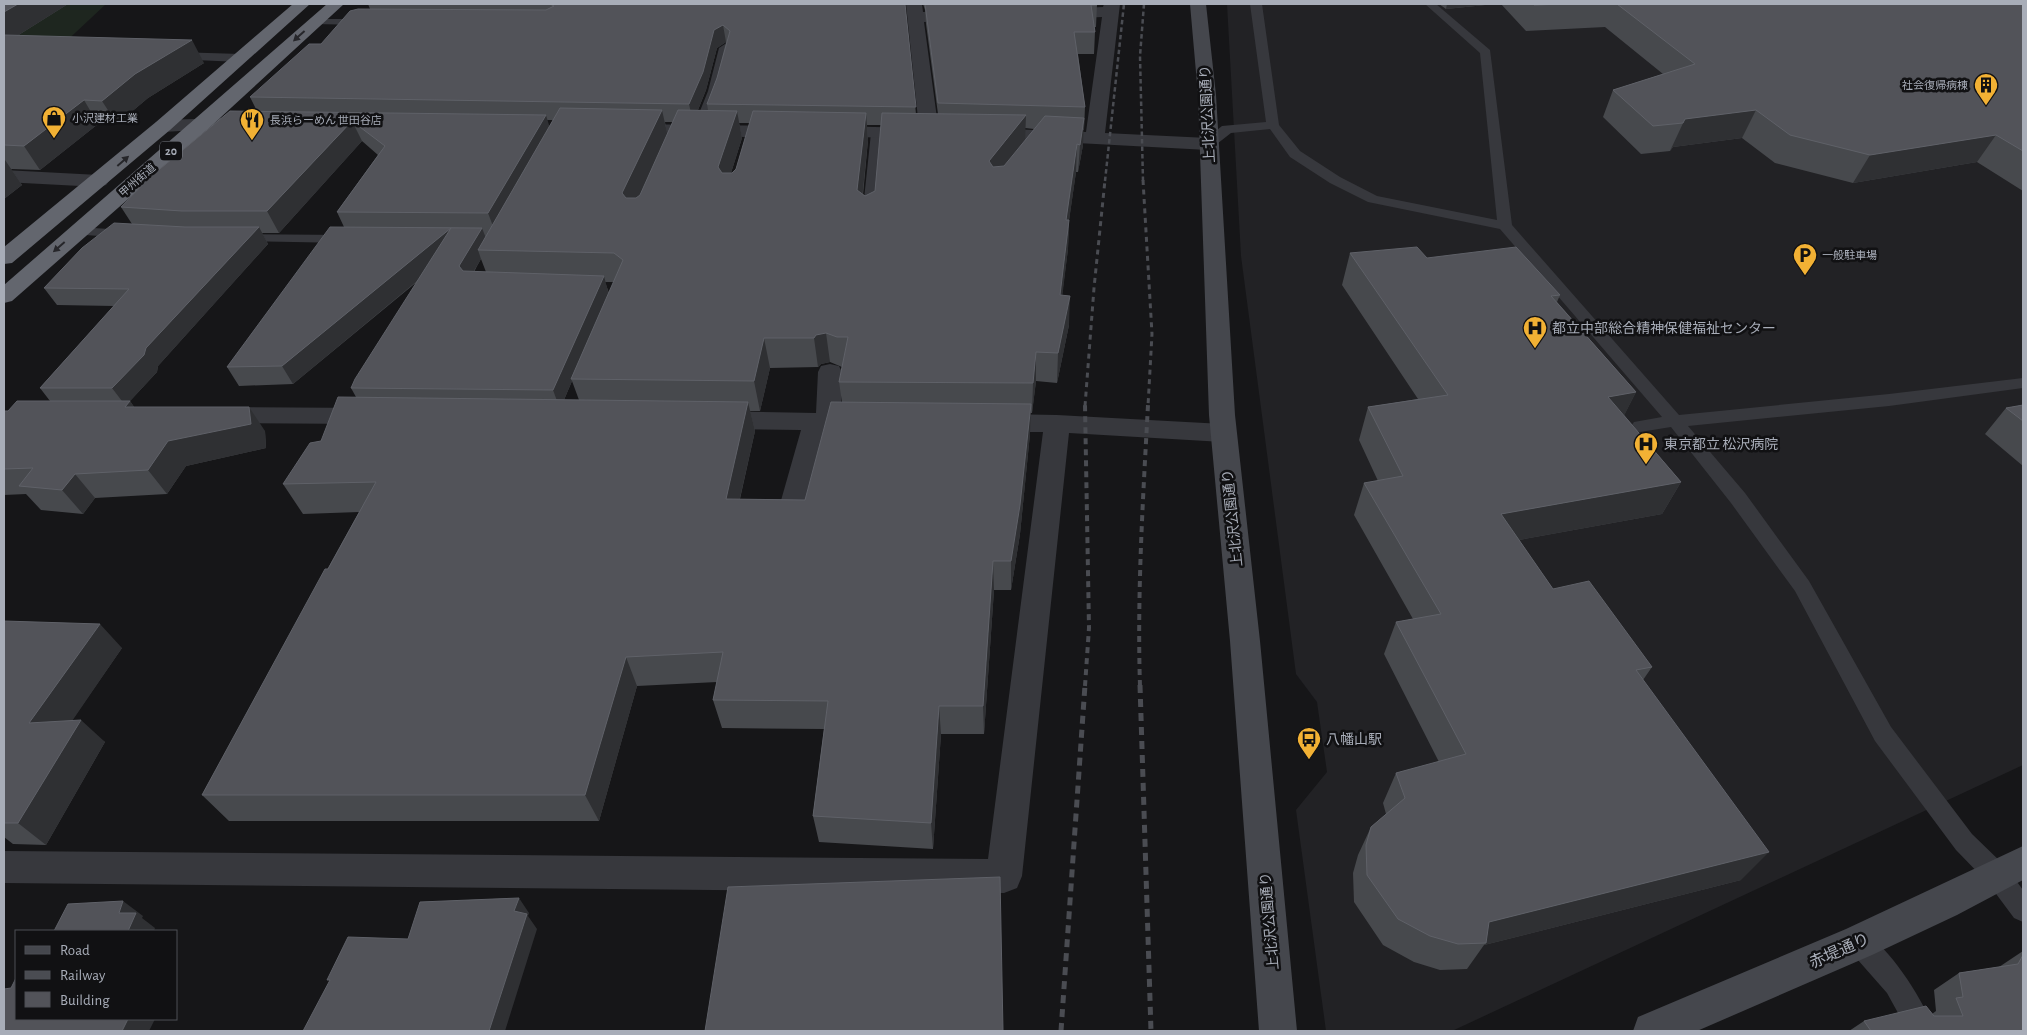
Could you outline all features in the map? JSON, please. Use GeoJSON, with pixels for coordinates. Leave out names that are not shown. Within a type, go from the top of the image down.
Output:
{"type":"FeatureCollection","features":[{"type":"Feature","properties":{"kind":"highway","name":"甲州街道"},"geometry":{"type":"LineString","coordinates":[[4,258],[99,181],[302,4]]}},
{"type":"Feature","properties":{"kind":"highway","name":"甲州街道"},"geometry":{"type":"LineString","coordinates":[[4,296],[336,4]]}},
{"type":"Feature","properties":{"kind":"street","name":"上北沢公園通り"},"geometry":{"type":"LineString","coordinates":[[1198,4],[1207,95],[1223,433],[1245,641],[1278,1031]]}},
{"type":"Feature","properties":{"kind":"street"},"geometry":{"type":"LineString","coordinates":[[1043,14],[1112,8],[1095,138]]}},
{"type":"Feature","properties":{"kind":"street"},"geometry":{"type":"LineString","coordinates":[[948,134],[915,10],[974,16]]}},
{"type":"Feature","properties":{"kind":"street"},"geometry":{"type":"LineString","coordinates":[[163,126],[243,124]]}},
{"type":"Feature","properties":{"kind":"street"},"geometry":{"type":"LineString","coordinates":[[612,130],[698,131],[750,136],[805,132],[1041,135],[1208,144]]}},
{"type":"Feature","properties":{"kind":"street"},"geometry":{"type":"LineString","coordinates":[[4,176],[99,181]]}},
{"type":"Feature","properties":{"kind":"street"},"geometry":{"type":"LineString","coordinates":[[794,504],[822,421],[830,372]]}},
{"type":"Feature","properties":{"kind":"street"},"geometry":{"type":"LineString","coordinates":[[191,415],[389,416]]}},
{"type":"Feature","properties":{"kind":"street"},"geometry":{"type":"LineString","coordinates":[[696,420],[888,422]]}},
{"type":"Feature","properties":{"kind":"street"},"geometry":{"type":"LineString","coordinates":[[968,423],[1058,424],[1223,433]]}},
{"type":"Feature","properties":{"kind":"street"},"geometry":{"type":"LineString","coordinates":[[4,866],[1004,876],[1058,424]]}},
{"type":"Feature","properties":{"kind":"street","name":"赤堤通り"},"geometry":{"type":"LineString","coordinates":[[1652,1031],[1859,942],[1944,903],[2010,868]]}},
{"type":"Feature","properties":{"kind":"lane"},"geometry":{"type":"LineString","coordinates":[[1256,4],[1273,125],[1295,154],[1335,180],[1373,199],[1505,226]]}},
{"type":"Feature","properties":{"kind":"lane"},"geometry":{"type":"LineString","coordinates":[[1430,4],[1486,52],[1505,226],[1675,421],[1738,498],[1802,586],[1883,734],[1964,842],[2010,868],[2023,910]]}},
{"type":"Feature","properties":{"kind":"lane"},"geometry":{"type":"LineString","coordinates":[[316,22],[377,22]]}},
{"type":"Feature","properties":{"kind":"lane"},"geometry":{"type":"LineString","coordinates":[[698,131],[714,91],[725,48]]}},
{"type":"Feature","properties":{"kind":"lane"},"geometry":{"type":"LineString","coordinates":[[161,56],[240,58]]}},
{"type":"Feature","properties":{"kind":"lane"},"geometry":{"type":"LineString","coordinates":[[1208,144],[1227,129],[1273,125]]}},
{"type":"Feature","properties":{"kind":"lane"},"geometry":{"type":"LineString","coordinates":[[671,149],[679,131]]}},
{"type":"Feature","properties":{"kind":"lane"},"geometry":{"type":"LineString","coordinates":[[869,219],[877,133]]}},
{"type":"Feature","properties":{"kind":"lane"},"geometry":{"type":"LineString","coordinates":[[1028,150],[1041,135]]}},
{"type":"Feature","properties":{"kind":"lane"},"geometry":{"type":"LineString","coordinates":[[77,231],[143,235]]}},
{"type":"Feature","properties":{"kind":"lane"},"geometry":{"type":"LineString","coordinates":[[225,238],[362,239]]}},
{"type":"Feature","properties":{"kind":"lane"},"geometry":{"type":"LineString","coordinates":[[1640,426],[1889,400],[2023,383]]}},
{"type":"Feature","properties":{"kind":"lane"},"geometry":{"type":"LineString","coordinates":[[1859,942],[1896,984],[1922,1031]]}},
{"type":"Feature","properties":{"kind":"shaded area"},"geometry":{"type":"Polygon","coordinates":[[[51,4],[106,4],[59,48],[4,33],[51,4]]]}},
{"type":"Feature","properties":{"kind":"shaded area","name":"東京都立 松沢病院"},"geometry":{"type":"Polygon","coordinates":[[[1227,4],[2023,4],[2023,765],[1452,1031],[1326,1031],[1296,810],[1327,772],[1317,702],[1296,674],[1241,256],[1227,4]]]}},
{"type":"Feature","properties":{"kind":"building"},"geometry":{"type":"Polygon","coordinates":[[[4,4],[18,4],[4,12],[4,4]]]}},
{"type":"Feature","properties":{"kind":"building"},"geometry":{"type":"Polygon","coordinates":[[[550,4],[905,4],[916,107],[707,104],[717,78],[730,31],[723,25],[714,30],[703,72],[689,104],[250,97],[309,44],[321,44],[350,11],[358,9],[546,10],[554,6],[550,4]]]}},
{"type":"Feature","properties":{"kind":"building"},"geometry":{"type":"Polygon","coordinates":[[[925,4],[1097,4],[1091,5],[1095,32],[1074,32],[1085,107],[938,103],[925,4]]]}},
{"type":"Feature","properties":{"kind":"building"},"geometry":{"type":"Polygon","coordinates":[[[1617,4],[2023,4],[2023,151],[1996,135],[1870,155],[1790,135],[1756,110],[1685,119],[1683,123],[1653,126],[1613,90],[1695,64],[1617,4]]]}},
{"type":"Feature","properties":{"kind":"building"},"geometry":{"type":"Polygon","coordinates":[[[4,35],[192,40],[135,74],[102,101],[84,100],[24,146],[4,145],[4,35]]]}},
{"type":"Feature","properties":{"kind":"building"},"geometry":{"type":"Polygon","coordinates":[[[560,108],[662,110],[622,193],[626,198],[636,198],[640,195],[678,110],[737,111],[718,167],[722,173],[732,173],[736,169],[753,111],[866,113],[857,190],[865,196],[875,191],[882,113],[1026,115],[989,161],[993,167],[1004,166],[1045,116],[1084,118],[1080,145],[1077,144],[1066,220],[1069,220],[1060,295],[1070,296],[1058,353],[1036,352],[1033,383],[839,382],[848,337],[837,337],[826,333],[816,335],[814,338],[764,338],[754,381],[571,379],[623,260],[614,253],[478,250],[560,108]]]}},
{"type":"Feature","properties":{"kind":"building"},"geometry":{"type":"Polygon","coordinates":[[[230,111],[546,115],[488,213],[337,212],[385,146],[352,121],[267,211],[182,211],[121,207],[149,178],[230,111]]]}},
{"type":"Feature","properties":{"kind":"building"},"geometry":{"type":"Polygon","coordinates":[[[114,223],[185,227],[259,227],[146,348],[144,355],[112,388],[40,388],[129,289],[44,288],[82,248],[114,223]]]}},
{"type":"Feature","properties":{"kind":"building"},"geometry":{"type":"Polygon","coordinates":[[[330,227],[482,228],[459,266],[463,271],[604,276],[553,390],[351,388],[451,228],[282,366],[227,367],[330,227]]]}},
{"type":"Feature","properties":{"kind":"building"},"geometry":{"type":"Polygon","coordinates":[[[1417,247],[1427,258],[1516,247],[1560,295],[1551,296],[1636,392],[1608,397],[1681,482],[1501,514],[1553,589],[1589,581],[1652,667],[1636,670],[1769,852],[1489,922],[1486,943],[1458,944],[1430,936],[1398,919],[1367,875],[1366,845],[1371,827],[1405,798],[1396,773],[1466,754],[1396,622],[1441,614],[1364,483],[1403,476],[1368,407],[1448,395],[1350,253],[1417,247]]]}},
{"type":"Feature","properties":{"kind":"building"},"geometry":{"type":"Polygon","coordinates":[[[338,397],[748,402],[726,499],[805,500],[831,402],[1031,404],[1020,505],[1011,561],[993,561],[983,706],[939,706],[931,823],[813,816],[828,701],[713,700],[723,652],[626,657],[585,795],[202,795],[325,569],[328,569],[376,482],[283,484],[310,443],[321,441],[338,397]]]}},
{"type":"Feature","properties":{"kind":"building"},"geometry":{"type":"Polygon","coordinates":[[[17,401],[130,401],[125,407],[249,407],[251,424],[168,441],[148,470],[75,474],[62,490],[19,486],[33,468],[4,469],[4,411],[8,411],[17,401]]]}},
{"type":"Feature","properties":{"kind":"building"},"geometry":{"type":"Polygon","coordinates":[[[2023,405],[2023,421],[2006,408],[2023,405]]]}},
{"type":"Feature","properties":{"kind":"building"},"geometry":{"type":"Polygon","coordinates":[[[4,621],[100,624],[29,723],[81,720],[18,823],[4,823],[4,621]]]}},
{"type":"Feature","properties":{"kind":"building"},"geometry":{"type":"Polygon","coordinates":[[[1000,877],[1003,1031],[705,1031],[728,887],[1000,877]]]}},
{"type":"Feature","properties":{"kind":"building"},"geometry":{"type":"Polygon","coordinates":[[[519,898],[514,911],[527,914],[489,1031],[303,1031],[330,980],[327,980],[348,937],[408,939],[420,902],[519,898]]]}},
{"type":"Feature","properties":{"kind":"building"},"geometry":{"type":"Polygon","coordinates":[[[123,901],[119,913],[136,913],[128,930],[55,930],[68,904],[123,901]]]}},
{"type":"Feature","properties":{"kind":"building"},"geometry":{"type":"Polygon","coordinates":[[[2023,955],[2023,1031],[1871,1031],[1864,1021],[1926,1006],[1934,1016],[1963,1016],[1956,998],[1963,997],[1959,973],[2018,964],[2023,955]]]}},
{"type":"Feature","properties":{"kind":"building"},"geometry":{"type":"Polygon","coordinates":[[[15,980],[15,1020],[128,1020],[122,1031],[4,1031],[4,989],[11,988],[15,980]]]}},
{"type":"Feature","properties":{"kind":"railway"},"geometry":{"type":"LineString","coordinates":[[1105,181],[1124,4]]}},
{"type":"Feature","properties":{"kind":"railway"},"geometry":{"type":"LineString","coordinates":[[1143,181],[1140,56],[1144,4]]}},
{"type":"Feature","properties":{"kind":"railway"},"geometry":{"type":"LineString","coordinates":[[1085,406],[1105,180]]}},
{"type":"Feature","properties":{"kind":"railway"},"geometry":{"type":"LineString","coordinates":[[1143,180],[1152,334],[1148,406]]}},
{"type":"Feature","properties":{"kind":"railway"},"geometry":{"type":"LineString","coordinates":[[1140,686],[1142,510],[1148,405]]}},
{"type":"Feature","properties":{"kind":"railway"},"geometry":{"type":"LineString","coordinates":[[1085,406],[1089,628],[1085,686]]}},
{"type":"Feature","properties":{"kind":"railway"},"geometry":{"type":"LineString","coordinates":[[1061,1031],[1085,685]]}},
{"type":"Feature","properties":{"kind":"railway"},"geometry":{"type":"LineString","coordinates":[[1140,685],[1151,1031]]}},
{"type":"Feature","properties":{"kind":"place","name":"社会復帰病棟"},"geometry":{"type":"Point","coordinates":[1986,106]}},
{"type":"Feature","properties":{"kind":"place","name":"小沢建材工業"},"geometry":{"type":"Point","coordinates":[54,139]}},
{"type":"Feature","properties":{"kind":"place","name":"長浜らーめん 世田谷店"},"geometry":{"type":"Point","coordinates":[252,141]}},
{"type":"Feature","properties":{"kind":"place","name":"一般駐車場"},"geometry":{"type":"Point","coordinates":[1805,276]}},
{"type":"Feature","properties":{"kind":"place","name":"都立中部総合精神保健福祉センター"},"geometry":{"type":"Point","coordinates":[1535,349]}},
{"type":"Feature","properties":{"kind":"place","name":"東京都立 松沢病院"},"geometry":{"type":"Point","coordinates":[1646,465]}},
{"type":"Feature","properties":{"kind":"place","name":"八幡山駅"},"geometry":{"type":"Point","coordinates":[1309,760]}}]}
